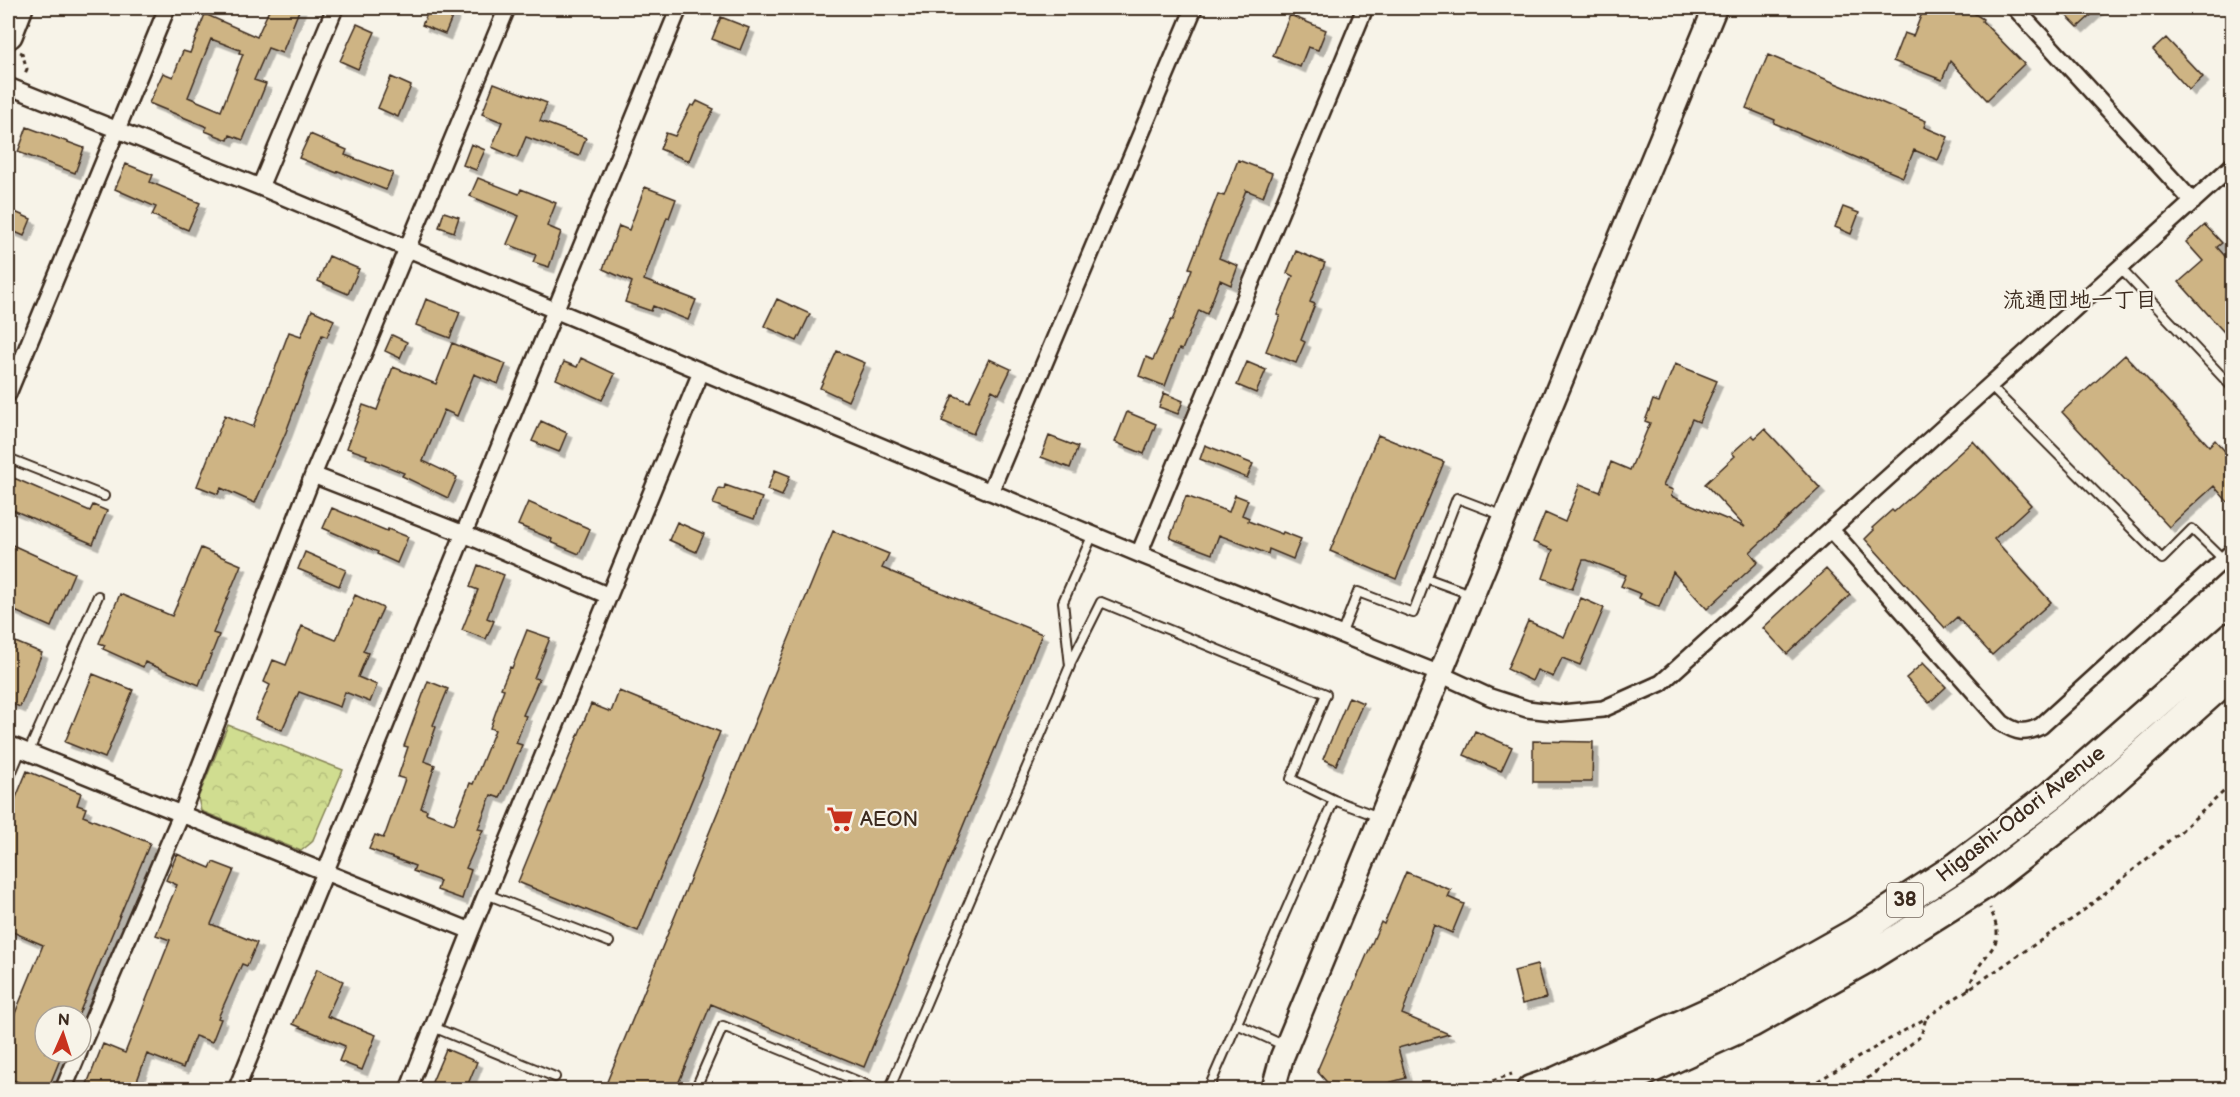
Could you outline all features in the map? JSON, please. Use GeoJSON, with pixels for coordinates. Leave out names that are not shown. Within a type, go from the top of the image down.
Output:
{"type":"FeatureCollection","features":[{"type":"Feature","properties":{"kind":"highway"},"geometry":{"type":"LineString","coordinates":[[8,34],[18,8]]}},
{"type":"Feature","properties":{"kind":"highway","name":"Higashi-Odori Avenue"},"geometry":{"type":"LineString","coordinates":[[1525,1081],[1565,1077],[1738,999],[1855,933],[1958,866],[2056,792],[2232,637]]}},
{"type":"Feature","properties":{"kind":"highway","name":"Higashi-Odori Avenue"},"geometry":{"type":"LineString","coordinates":[[1604,1089],[1751,1023],[1867,958],[1982,886],[2077,812],[2232,674]]}},
{"type":"Feature","properties":{"kind":"street"},"geometry":{"type":"LineString","coordinates":[[8,394],[167,8]]}},
{"type":"Feature","properties":{"kind":"street"},"geometry":{"type":"LineString","coordinates":[[261,188],[335,8]]}},
{"type":"Feature","properties":{"kind":"street"},"geometry":{"type":"LineString","coordinates":[[93,1019],[181,815],[313,475],[507,8]]}},
{"type":"Feature","properties":{"kind":"street"},"geometry":{"type":"LineString","coordinates":[[236,1089],[679,8]]}},
{"type":"Feature","properties":{"kind":"street"},"geometry":{"type":"LineString","coordinates":[[990,492],[1194,8]]}},
{"type":"Feature","properties":{"kind":"street"},"geometry":{"type":"LineString","coordinates":[[1139,554],[1365,8]]}},
{"type":"Feature","properties":{"kind":"street"},"geometry":{"type":"LineString","coordinates":[[1273,1089],[1286,1047],[1715,8]]}},
{"type":"Feature","properties":{"kind":"street"},"geometry":{"type":"LineString","coordinates":[[2015,8],[2193,202]]}},
{"type":"Feature","properties":{"kind":"street"},"geometry":{"type":"LineString","coordinates":[[8,86],[261,188],[1139,554],[1440,674],[1490,697],[1527,709],[1561,713],[1603,709],[1661,683],[2232,166]]}},
{"type":"Feature","properties":{"kind":"street"},"geometry":{"type":"LineString","coordinates":[[408,1089],[701,372]]}},
{"type":"Feature","properties":{"kind":"street"},"geometry":{"type":"LineString","coordinates":[[313,475],[464,534],[609,596]]}},
{"type":"Feature","properties":{"kind":"street"},"geometry":{"type":"LineString","coordinates":[[1831,530],[2002,723],[2015,731],[2028,732],[2041,726],[2228,556]]}},
{"type":"Feature","properties":{"kind":"street"},"geometry":{"type":"LineString","coordinates":[[19,749],[471,931]]}},
{"type":"Feature","properties":{"kind":"street"},"geometry":{"type":"LineString","coordinates":[[63,1089],[74,1064]]}},
{"type":"Feature","properties":{"kind":"lane"},"geometry":{"type":"LineString","coordinates":[[2120,268],[2232,387]]}},
{"type":"Feature","properties":{"kind":"lane"},"geometry":{"type":"LineString","coordinates":[[1990,386],[2162,559],[2192,529],[2228,556]]}},
{"type":"Feature","properties":{"kind":"lane"},"geometry":{"type":"LineString","coordinates":[[8,458],[104,496]]}},
{"type":"Feature","properties":{"kind":"lane"},"geometry":{"type":"LineString","coordinates":[[1341,635],[1358,592],[1413,613],[1457,498],[1505,517]]}},
{"type":"Feature","properties":{"kind":"lane"},"geometry":{"type":"LineString","coordinates":[[1070,666],[1063,602],[1093,534]]}},
{"type":"Feature","properties":{"kind":"lane"},"geometry":{"type":"LineString","coordinates":[[1426,578],[1473,595]]}},
{"type":"Feature","properties":{"kind":"lane"},"geometry":{"type":"LineString","coordinates":[[8,781],[19,749],[98,596]]}},
{"type":"Feature","properties":{"kind":"lane"},"geometry":{"type":"LineString","coordinates":[[889,1089],[1070,666],[1101,602],[1326,694],[1291,779],[1334,800],[1381,817]]}},
{"type":"Feature","properties":{"kind":"lane"},"geometry":{"type":"LineString","coordinates":[[1208,1089],[1334,800]]}},
{"type":"Feature","properties":{"kind":"lane"},"geometry":{"type":"LineString","coordinates":[[486,894],[609,942]]}},
{"type":"Feature","properties":{"kind":"lane"},"geometry":{"type":"LineString","coordinates":[[1237,1024],[1286,1047]]}},
{"type":"Feature","properties":{"kind":"lane"},"geometry":{"type":"LineString","coordinates":[[694,1089],[723,1026],[879,1089]]}},
{"type":"Feature","properties":{"kind":"lane"},"geometry":{"type":"LineString","coordinates":[[433,1027],[555,1077]]}},
{"type":"Feature","properties":{"kind":"path"},"geometry":{"type":"LineString","coordinates":[[1802,1089],[1926,1018],[2078,915],[2181,831],[2232,784]]}},
{"type":"Feature","properties":{"kind":"path"},"geometry":{"type":"LineString","coordinates":[[1968,990],[1975,973],[1996,945],[1997,924],[1989,903]]}},
{"type":"Feature","properties":{"kind":"path"},"geometry":{"type":"LineString","coordinates":[[1853,1089],[1921,1036],[1926,1018]]}},
{"type":"Feature","properties":{"kind":"path"},"geometry":{"type":"LineString","coordinates":[[1467,1089],[1525,1081]]}},
{"type":"Feature","properties":{"kind":"green space"},"geometry":{"type":"Polygon","coordinates":[[[228,725],[343,770],[312,842],[301,851],[201,811],[198,798],[228,725]]]}},
{"type":"Feature","properties":{"kind":"building"},"geometry":{"type":"Polygon","coordinates":[[[270,8],[300,8],[282,53],[268,48],[254,80],[266,84],[243,140],[230,135],[228,140],[205,131],[207,127],[149,103],[163,73],[173,77],[183,51],[190,53],[205,14],[257,37],[270,8]],[[211,39],[188,97],[221,111],[243,54],[239,53],[240,50],[211,39]]]}},
{"type":"Feature","properties":{"kind":"building"},"geometry":{"type":"Polygon","coordinates":[[[430,8],[456,8],[445,34],[422,25],[430,8]]]}},
{"type":"Feature","properties":{"kind":"building"},"geometry":{"type":"Polygon","coordinates":[[[1924,8],[1966,8],[1983,19],[1982,21],[2024,64],[1987,100],[1950,61],[1942,80],[1893,61],[1904,33],[1913,36],[1924,8]]]}},
{"type":"Feature","properties":{"kind":"building"},"geometry":{"type":"Polygon","coordinates":[[[2059,8],[2099,8],[2078,27],[2059,8]]]}},
{"type":"Feature","properties":{"kind":"building"},"geometry":{"type":"Polygon","coordinates":[[[1290,15],[1326,30],[1318,50],[1308,47],[1300,67],[1273,56],[1290,15]]]}},
{"type":"Feature","properties":{"kind":"building"},"geometry":{"type":"Polygon","coordinates":[[[721,17],[749,28],[740,50],[712,39],[721,17]]]}},
{"type":"Feature","properties":{"kind":"building"},"geometry":{"type":"Polygon","coordinates":[[[357,24],[375,32],[358,69],[340,61],[357,24]]]}},
{"type":"Feature","properties":{"kind":"building"},"geometry":{"type":"Polygon","coordinates":[[[2166,38],[2203,77],[2189,90],[2153,50],[2166,38]]]}},
{"type":"Feature","properties":{"kind":"building"},"geometry":{"type":"Polygon","coordinates":[[[1768,55],[1926,121],[1924,127],[1948,137],[1938,160],[1914,150],[1903,177],[1774,123],[1775,120],[1746,108],[1768,55]]]}},
{"type":"Feature","properties":{"kind":"building"},"geometry":{"type":"Polygon","coordinates":[[[391,77],[411,86],[398,117],[378,108],[391,77]]]}},
{"type":"Feature","properties":{"kind":"building"},"geometry":{"type":"Polygon","coordinates":[[[494,83],[547,103],[540,121],[586,138],[579,156],[526,137],[517,158],[492,147],[502,122],[482,114],[494,83]]]}},
{"type":"Feature","properties":{"kind":"building"},"geometry":{"type":"Polygon","coordinates":[[[697,101],[714,109],[701,131],[689,161],[660,149],[666,133],[675,136],[691,105],[694,106],[697,101]]]}},
{"type":"Feature","properties":{"kind":"building"},"geometry":{"type":"Polygon","coordinates":[[[27,127],[84,148],[75,173],[18,152],[27,127]]]}},
{"type":"Feature","properties":{"kind":"building"},"geometry":{"type":"Polygon","coordinates":[[[310,134],[347,150],[345,155],[393,173],[386,190],[299,158],[310,134]]]}},
{"type":"Feature","properties":{"kind":"building"},"geometry":{"type":"Polygon","coordinates":[[[471,144],[485,150],[476,170],[463,165],[471,144]]]}},
{"type":"Feature","properties":{"kind":"building"},"geometry":{"type":"Polygon","coordinates":[[[1238,160],[1272,173],[1263,197],[1246,190],[1219,258],[1238,266],[1231,285],[1220,280],[1207,314],[1199,310],[1182,350],[1179,349],[1165,386],[1139,376],[1146,357],[1153,360],[1173,320],[1192,269],[1189,268],[1218,194],[1224,196],[1238,160]]]}},
{"type":"Feature","properties":{"kind":"building"},"geometry":{"type":"Polygon","coordinates":[[[126,164],[153,175],[150,182],[200,203],[188,230],[152,215],[156,207],[115,189],[126,164]]]}},
{"type":"Feature","properties":{"kind":"building"},"geometry":{"type":"Polygon","coordinates":[[[478,178],[519,194],[521,189],[556,203],[547,226],[561,232],[549,267],[533,262],[536,255],[507,244],[519,216],[470,196],[478,178]]]}},
{"type":"Feature","properties":{"kind":"building"},"geometry":{"type":"Polygon","coordinates":[[[645,187],[676,199],[644,280],[696,300],[688,320],[653,306],[651,311],[625,302],[632,282],[603,269],[619,226],[629,230],[645,187]]]}},
{"type":"Feature","properties":{"kind":"building"},"geometry":{"type":"Polygon","coordinates":[[[1843,207],[1859,213],[1851,234],[1835,227],[1843,207]]]}},
{"type":"Feature","properties":{"kind":"building"},"geometry":{"type":"Polygon","coordinates":[[[8,209],[31,219],[24,236],[8,229],[8,209]]]}},
{"type":"Feature","properties":{"kind":"building"},"geometry":{"type":"Polygon","coordinates":[[[444,212],[459,217],[454,232],[439,227],[444,212]]]}},
{"type":"Feature","properties":{"kind":"building"},"geometry":{"type":"Polygon","coordinates":[[[2205,225],[2222,243],[2217,247],[2232,264],[2232,341],[2179,282],[2203,261],[2186,242],[2205,225]]]}},
{"type":"Feature","properties":{"kind":"building"},"geometry":{"type":"Polygon","coordinates":[[[1296,251],[1325,263],[1310,302],[1315,304],[1301,340],[1305,342],[1296,363],[1266,351],[1280,316],[1277,315],[1293,276],[1287,273],[1296,251]]]}},
{"type":"Feature","properties":{"kind":"building"},"geometry":{"type":"Polygon","coordinates":[[[329,256],[359,269],[348,294],[318,281],[329,256]]]}},
{"type":"Feature","properties":{"kind":"building"},"geometry":{"type":"Polygon","coordinates":[[[426,299],[460,312],[450,338],[416,325],[426,299]]]}},
{"type":"Feature","properties":{"kind":"building"},"geometry":{"type":"Polygon","coordinates":[[[777,299],[810,314],[797,341],[764,326],[777,299]]]}},
{"type":"Feature","properties":{"kind":"building"},"geometry":{"type":"Polygon","coordinates":[[[312,310],[334,320],[327,337],[322,335],[286,432],[255,503],[221,488],[218,494],[197,486],[225,415],[253,427],[289,332],[301,336],[312,310]]]}},
{"type":"Feature","properties":{"kind":"building"},"geometry":{"type":"Polygon","coordinates":[[[392,335],[407,342],[400,358],[385,351],[392,335]]]}},
{"type":"Feature","properties":{"kind":"building"},"geometry":{"type":"Polygon","coordinates":[[[452,343],[506,364],[498,384],[474,374],[457,416],[444,410],[423,461],[457,477],[448,498],[402,476],[404,473],[347,448],[363,405],[377,410],[393,367],[436,384],[452,343]]]}},
{"type":"Feature","properties":{"kind":"building"},"geometry":{"type":"Polygon","coordinates":[[[837,351],[865,363],[848,401],[820,388],[837,351]]]}},
{"type":"Feature","properties":{"kind":"building"},"geometry":{"type":"Polygon","coordinates":[[[2125,355],[2209,446],[2215,440],[2232,459],[2232,507],[2214,486],[2169,527],[2062,412],[2125,355]]]}},
{"type":"Feature","properties":{"kind":"building"},"geometry":{"type":"Polygon","coordinates":[[[581,358],[615,374],[602,400],[556,379],[564,362],[577,367],[581,358]]]}},
{"type":"Feature","properties":{"kind":"building"},"geometry":{"type":"Polygon","coordinates":[[[989,359],[1011,369],[999,394],[992,390],[973,434],[942,421],[953,395],[969,402],[989,359]]]}},
{"type":"Feature","properties":{"kind":"building"},"geometry":{"type":"Polygon","coordinates":[[[1247,362],[1266,370],[1256,393],[1237,385],[1247,362]]]}},
{"type":"Feature","properties":{"kind":"building"},"geometry":{"type":"Polygon","coordinates":[[[1675,364],[1717,381],[1699,422],[1692,419],[1663,486],[1673,490],[1671,496],[1745,527],[1705,484],[1735,456],[1732,453],[1752,435],[1755,438],[1765,429],[1820,488],[1750,552],[1758,562],[1707,609],[1673,572],[1659,607],[1639,598],[1641,594],[1621,586],[1626,575],[1587,560],[1583,560],[1572,589],[1543,578],[1553,550],[1533,542],[1545,513],[1565,522],[1580,484],[1600,492],[1611,462],[1630,470],[1650,423],[1645,421],[1653,400],[1659,402],[1675,364]]]}},
{"type":"Feature","properties":{"kind":"building"},"geometry":{"type":"Polygon","coordinates":[[[1164,393],[1183,401],[1178,414],[1159,407],[1164,393]]]}},
{"type":"Feature","properties":{"kind":"building"},"geometry":{"type":"Polygon","coordinates":[[[1127,412],[1156,424],[1144,454],[1115,442],[1127,412]]]}},
{"type":"Feature","properties":{"kind":"building"},"geometry":{"type":"Polygon","coordinates":[[[541,421],[567,433],[559,452],[532,441],[541,421]]]}},
{"type":"Feature","properties":{"kind":"building"},"geometry":{"type":"Polygon","coordinates":[[[1378,435],[1444,462],[1396,579],[1330,551],[1378,435]]]}},
{"type":"Feature","properties":{"kind":"building"},"geometry":{"type":"Polygon","coordinates":[[[1049,436],[1078,447],[1070,468],[1041,457],[1049,436]]]}},
{"type":"Feature","properties":{"kind":"building"},"geometry":{"type":"Polygon","coordinates":[[[1973,441],[2031,505],[1994,539],[2051,602],[1992,655],[1957,617],[1945,628],[1865,539],[1874,530],[1872,528],[1892,510],[1894,512],[1973,441]]]}},
{"type":"Feature","properties":{"kind":"building"},"geometry":{"type":"Polygon","coordinates":[[[1205,445],[1253,464],[1247,478],[1200,459],[1205,445]]]}},
{"type":"Feature","properties":{"kind":"building"},"geometry":{"type":"Polygon","coordinates":[[[775,470],[790,476],[782,496],[767,490],[775,470]]]}},
{"type":"Feature","properties":{"kind":"building"},"geometry":{"type":"Polygon","coordinates":[[[14,478],[90,511],[93,505],[107,511],[93,544],[8,508],[8,494],[14,478]]]}},
{"type":"Feature","properties":{"kind":"building"},"geometry":{"type":"Polygon","coordinates":[[[725,485],[762,498],[754,519],[713,504],[719,488],[724,489],[725,485]]]}},
{"type":"Feature","properties":{"kind":"building"},"geometry":{"type":"Polygon","coordinates":[[[1235,495],[1248,500],[1242,515],[1249,518],[1248,521],[1301,539],[1293,559],[1269,549],[1268,554],[1219,535],[1212,554],[1170,538],[1186,496],[1229,512],[1235,495]]]}},
{"type":"Feature","properties":{"kind":"building"},"geometry":{"type":"Polygon","coordinates":[[[528,502],[590,529],[579,554],[551,542],[552,539],[518,525],[528,502]]]}},
{"type":"Feature","properties":{"kind":"building"},"geometry":{"type":"Polygon","coordinates":[[[332,508],[387,531],[388,529],[408,537],[397,563],[377,554],[378,552],[323,528],[332,508]]]}},
{"type":"Feature","properties":{"kind":"building"},"geometry":{"type":"Polygon","coordinates":[[[677,522],[704,534],[696,552],[669,540],[677,522]]]}},
{"type":"Feature","properties":{"kind":"building","name":"AEON"},"geometry":{"type":"Polygon","coordinates":[[[833,531],[889,554],[882,568],[1042,634],[864,1067],[711,1004],[676,1089],[604,1089],[833,531]]]}},
{"type":"Feature","properties":{"kind":"building"},"geometry":{"type":"Polygon","coordinates":[[[8,543],[74,573],[51,627],[8,608],[8,543]]]}},
{"type":"Feature","properties":{"kind":"building"},"geometry":{"type":"Polygon","coordinates":[[[201,548],[241,565],[213,633],[219,635],[199,685],[145,662],[143,667],[103,649],[105,645],[99,643],[120,594],[172,616],[201,548]]]}},
{"type":"Feature","properties":{"kind":"building"},"geometry":{"type":"Polygon","coordinates":[[[305,552],[346,570],[339,586],[298,569],[305,552]]]}},
{"type":"Feature","properties":{"kind":"building"},"geometry":{"type":"Polygon","coordinates":[[[478,565],[504,575],[487,618],[494,621],[486,639],[462,630],[478,590],[470,587],[478,565]]]}},
{"type":"Feature","properties":{"kind":"building"},"geometry":{"type":"Polygon","coordinates":[[[1826,569],[1850,595],[1787,654],[1763,628],[1826,569]]]}},
{"type":"Feature","properties":{"kind":"building"},"geometry":{"type":"Polygon","coordinates":[[[355,595],[383,608],[363,651],[368,653],[358,677],[377,685],[370,702],[345,692],[340,707],[299,692],[282,730],[255,719],[270,685],[264,682],[273,660],[286,665],[302,626],[336,640],[355,595]]]}},
{"type":"Feature","properties":{"kind":"building"},"geometry":{"type":"Polygon","coordinates":[[[1581,598],[1604,608],[1580,665],[1562,658],[1553,677],[1537,670],[1532,681],[1507,669],[1528,621],[1564,637],[1581,598]]]}},
{"type":"Feature","properties":{"kind":"building"},"geometry":{"type":"Polygon","coordinates":[[[527,630],[550,638],[534,678],[539,679],[523,715],[526,716],[516,743],[522,745],[500,798],[491,795],[478,829],[483,830],[466,868],[471,870],[462,899],[437,890],[440,881],[413,871],[415,866],[369,849],[375,835],[383,838],[405,779],[398,777],[408,747],[404,746],[428,681],[448,689],[433,725],[436,727],[424,761],[435,765],[421,808],[427,810],[426,813],[454,824],[495,730],[490,728],[504,689],[501,688],[510,667],[512,668],[527,630]]]}},
{"type":"Feature","properties":{"kind":"building"},"geometry":{"type":"Polygon","coordinates":[[[8,639],[42,653],[20,707],[8,702],[8,639]]]}},
{"type":"Feature","properties":{"kind":"building"},"geometry":{"type":"Polygon","coordinates":[[[1923,663],[1946,687],[1929,703],[1906,678],[1923,663]]]}},
{"type":"Feature","properties":{"kind":"building"},"geometry":{"type":"Polygon","coordinates":[[[93,674],[133,690],[105,758],[65,742],[93,674]]]}},
{"type":"Feature","properties":{"kind":"building"},"geometry":{"type":"Polygon","coordinates":[[[619,691],[720,732],[638,931],[518,882],[591,704],[611,712],[619,691]]]}},
{"type":"Feature","properties":{"kind":"building"},"geometry":{"type":"Polygon","coordinates":[[[1349,697],[1363,703],[1336,765],[1323,759],[1349,697]]]}},
{"type":"Feature","properties":{"kind":"building"},"geometry":{"type":"Polygon","coordinates":[[[1475,731],[1512,747],[1501,771],[1464,755],[1475,731]]]}},
{"type":"Feature","properties":{"kind":"building"},"geometry":{"type":"Polygon","coordinates":[[[1533,741],[1593,742],[1592,782],[1533,782],[1533,741]]]}},
{"type":"Feature","properties":{"kind":"building"},"geometry":{"type":"Polygon","coordinates":[[[27,771],[81,793],[77,805],[86,808],[83,816],[150,843],[83,1004],[33,1004],[33,1064],[58,1064],[48,1089],[36,1089],[8,1078],[8,1021],[11,1023],[43,945],[8,930],[8,817],[27,771]]]}},
{"type":"Feature","properties":{"kind":"building"},"geometry":{"type":"Polygon","coordinates":[[[177,854],[210,868],[213,862],[234,870],[211,924],[257,943],[247,966],[242,964],[218,1018],[221,1019],[212,1042],[195,1036],[183,1068],[147,1054],[134,1089],[85,1089],[103,1044],[125,1053],[170,940],[156,935],[177,885],[166,880],[177,854]]]}},
{"type":"Feature","properties":{"kind":"building"},"geometry":{"type":"Polygon","coordinates":[[[1406,872],[1451,890],[1448,897],[1464,904],[1452,933],[1434,925],[1402,1014],[1449,1034],[1398,1048],[1406,1078],[1366,1089],[1333,1089],[1317,1071],[1381,922],[1384,924],[1406,872]]]}},
{"type":"Feature","properties":{"kind":"building"},"geometry":{"type":"Polygon","coordinates":[[[1537,965],[1546,998],[1522,1004],[1514,971],[1537,965]]]}},
{"type":"Feature","properties":{"kind":"building"},"geometry":{"type":"Polygon","coordinates":[[[317,969],[343,981],[327,1016],[376,1035],[362,1070],[339,1061],[345,1046],[293,1024],[317,969]]]}},
{"type":"Feature","properties":{"kind":"building"},"geometry":{"type":"Polygon","coordinates":[[[446,1049],[477,1062],[466,1089],[429,1089],[446,1049]]]}},
{"type":"Feature","properties":{"kind":"place","name":"AEON"},"geometry":{"type":"Point","coordinates":[840,819]}},
{"type":"Feature","properties":{"kind":"district","name":"流通団地一丁目"},"geometry":{"type":"Point","coordinates":[2080,300]}}]}
